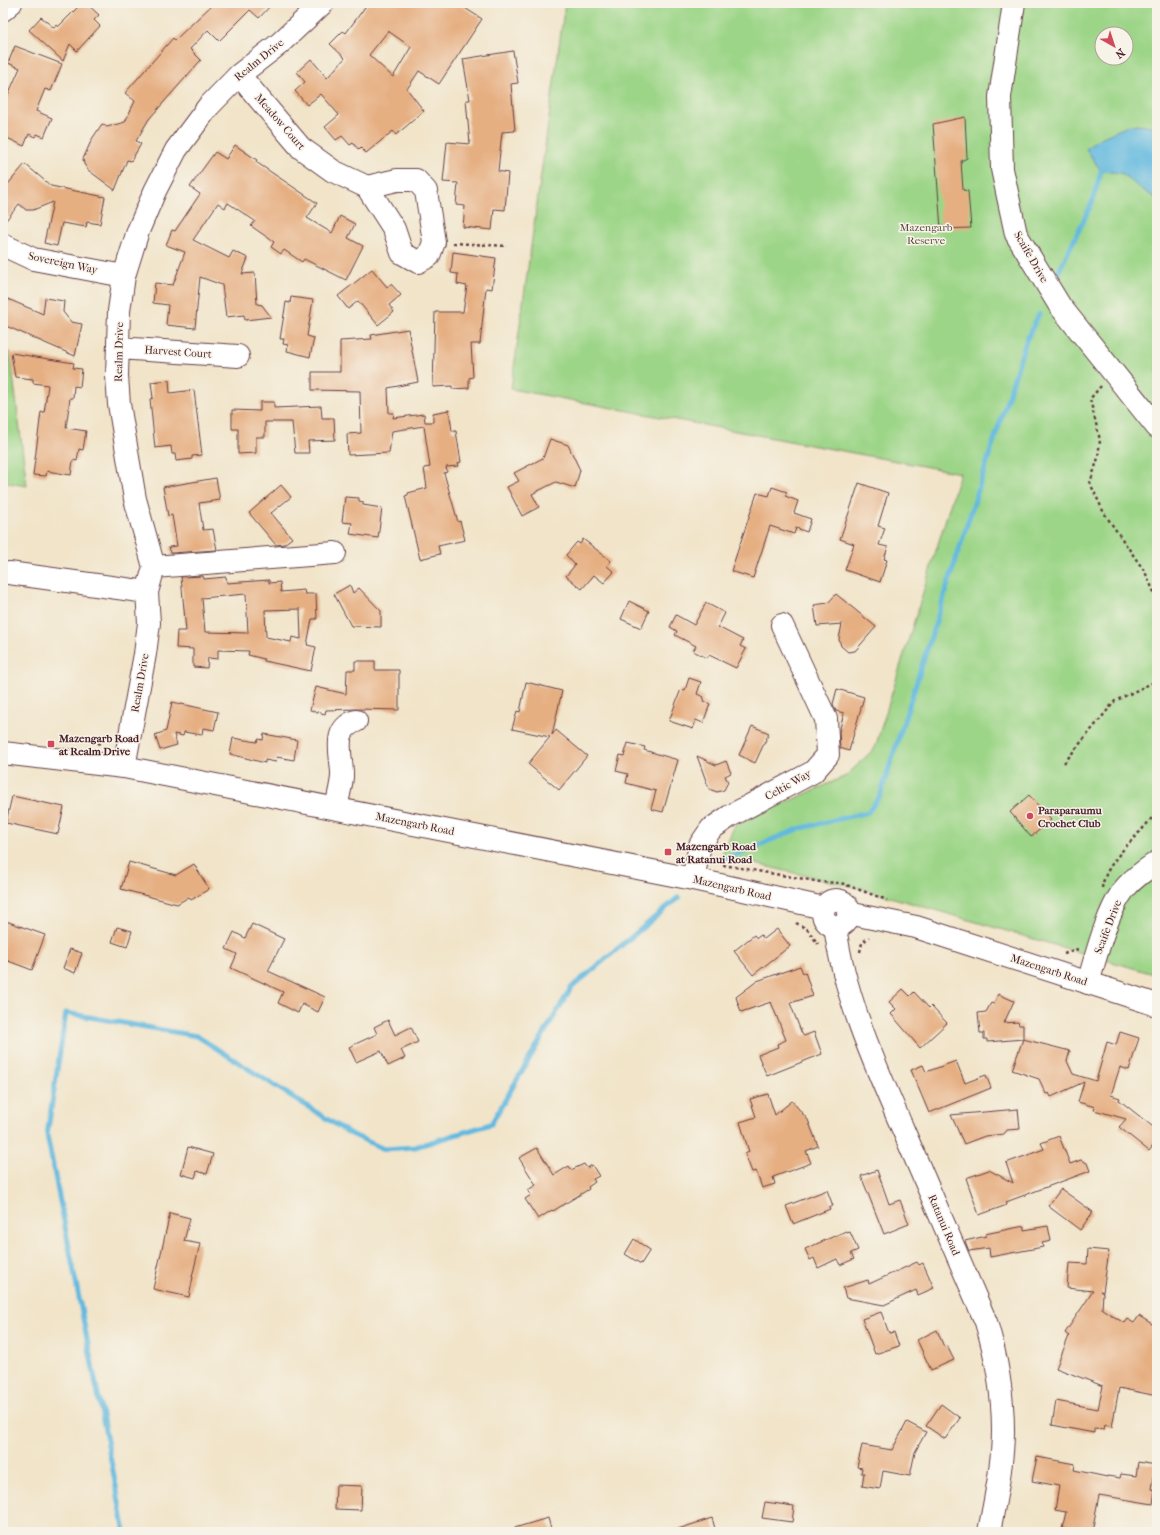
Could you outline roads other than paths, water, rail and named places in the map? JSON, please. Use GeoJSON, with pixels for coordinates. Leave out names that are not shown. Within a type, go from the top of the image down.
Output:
{"type":"FeatureCollection","features":[{"type":"Feature","properties":{"kind":"street"},"geometry":{"type":"LineString","coordinates":[[3,10],[11,3]]}},
{"type":"Feature","properties":{"kind":"street","name":"Realm Drive"},"geometry":{"type":"LineString","coordinates":[[124,767],[145,654],[148,623],[147,592],[154,567],[135,499],[119,404],[117,376],[119,311],[124,276],[138,231],[155,191],[176,150],[208,107],[239,75],[279,44],[323,3]]}},
{"type":"Feature","properties":{"kind":"street","name":"Scaife Drive"},"geometry":{"type":"LineString","coordinates":[[1014,3],[1000,98],[1002,169],[1016,234],[1060,306],[1157,427]]}},
{"type":"Feature","properties":{"kind":"street","name":"Meadow Court"},"geometry":{"type":"LineString","coordinates":[[239,75],[300,148],[333,171],[367,187]]}},
{"type":"Feature","properties":{"kind":"street"},"geometry":{"type":"LineString","coordinates":[[397,180],[416,180],[426,191],[434,242],[429,256],[418,262],[402,253],[394,229],[367,187],[397,180]]}},
{"type":"Feature","properties":{"kind":"street","name":"Sovereign Way"},"geometry":{"type":"LineString","coordinates":[[3,245],[33,258],[124,276]]}},
{"type":"Feature","properties":{"kind":"street","name":"Harvest Court"},"geometry":{"type":"LineString","coordinates":[[118,348],[238,356]]}},
{"type":"Feature","properties":{"kind":"street"},"geometry":{"type":"LineString","coordinates":[[154,567],[335,553]]}},
{"type":"Feature","properties":{"kind":"street"},"geometry":{"type":"LineString","coordinates":[[9,573],[147,592]]}},
{"type":"Feature","properties":{"kind":"street","name":"Celtic Way"},"geometry":{"type":"LineString","coordinates":[[692,879],[700,845],[711,829],[730,816],[813,772],[828,755],[826,719],[782,625]]}},
{"type":"Feature","properties":{"kind":"street"},"geometry":{"type":"LineString","coordinates":[[336,808],[342,776],[338,742],[344,728],[356,721]]}},
{"type":"Feature","properties":{"kind":"street","name":"Mazengarb Road"},"geometry":{"type":"LineString","coordinates":[[3,753],[124,767],[692,879],[836,916],[916,927],[1157,1005]]}},
{"type":"Feature","properties":{"kind":"street","name":"Scaife Drive"},"geometry":{"type":"LineString","coordinates":[[1088,983],[1108,922],[1118,898],[1127,885],[1157,862]]}},
{"type":"Feature","properties":{"kind":"street","name":"Ratanui Road"},"geometry":{"type":"LineString","coordinates":[[836,916],[838,952],[852,1004],[880,1076],[986,1322],[994,1347],[1001,1385],[1003,1433],[997,1490],[989,1532]]}},
{"type":"Feature","properties":{"kind":"water"},"geometry":{"type":"Polygon","coordinates":[[[1130,125],[1157,126],[1157,199],[1141,189],[1121,173],[1101,171],[1086,149],[1096,140],[1130,125]]]}},
{"type":"Feature","properties":{"kind":"waterway"},"geometry":{"type":"LineString","coordinates":[[1055,279],[1092,203],[1101,171]]}},
{"type":"Feature","properties":{"kind":"waterway"},"geometry":{"type":"LineString","coordinates":[[725,859],[798,829],[868,812],[880,796],[1026,341],[1039,314]]}},
{"type":"Feature","properties":{"kind":"waterway"},"geometry":{"type":"LineString","coordinates":[[125,1532],[47,1135],[66,1013],[197,1036],[349,1133],[384,1149],[415,1147],[491,1124],[571,988],[679,897]]}},
{"type":"Feature","properties":{"kind":"place","name":"Mazengarb Road at Realm Drive"},"geometry":{"type":"Point","coordinates":[51,744]}},
{"type":"Feature","properties":{"kind":"place","name":"Paraparaumu Crochet Club"},"geometry":{"type":"Point","coordinates":[1030,816]}},
{"type":"Feature","properties":{"kind":"place","name":"Mazengarb Road at Ratanui Road"},"geometry":{"type":"Point","coordinates":[668,852]}},
{"type":"Feature","properties":{"kind":"park label","name":"Mazengarb Reserve"},"geometry":{"type":"Point","coordinates":[926,233]}}]}
